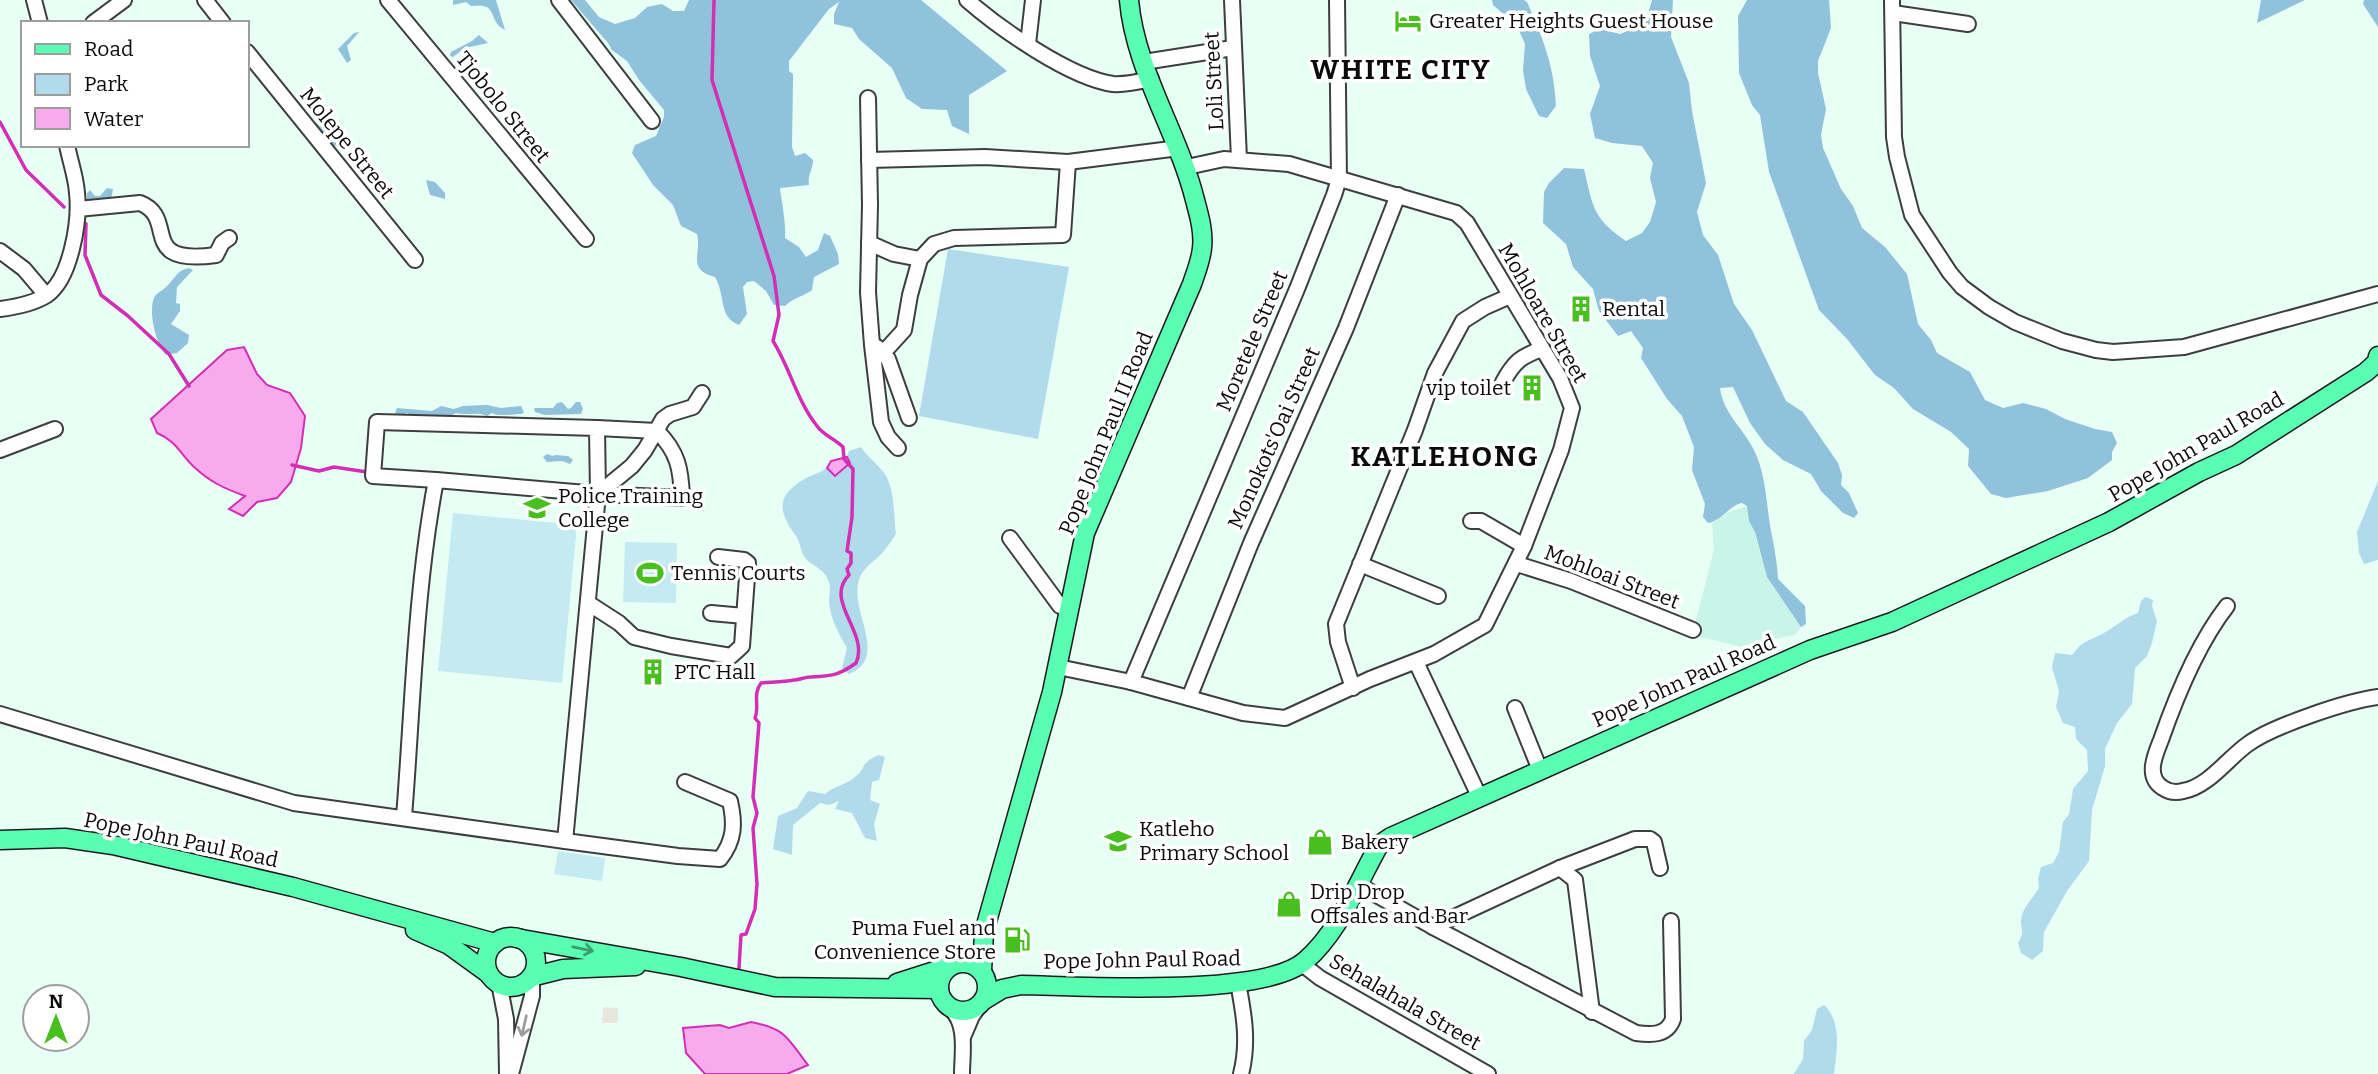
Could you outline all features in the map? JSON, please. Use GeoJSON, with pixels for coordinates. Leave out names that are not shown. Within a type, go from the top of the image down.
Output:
{"type":"FeatureCollection","features":[{"type":"Feature","properties":{"kind":"main road","name":"Pope John Paul II Road"},"geometry":{"type":"LineString","coordinates":[[984,932],[1058,667],[1086,534],[1199,262],[1202,234],[1187,167],[1147,71],[1131,22],[1129,0]]}},
{"type":"Feature","properties":{"kind":"main road","name":"Pope John Paul Road"},"geometry":{"type":"LineString","coordinates":[[982,1003],[1002,989],[1021,985],[1182,986],[1238,983],[1268,978],[1302,964],[1331,933],[1379,845],[1413,825],[1810,650],[1892,622],[2109,523],[2199,472],[2236,455],[2366,372],[2378,360]]}},
{"type":"Feature","properties":{"kind":"main road","name":"Pope John Paul Road"},"geometry":{"type":"LineString","coordinates":[[0,841],[16,838],[65,838],[113,845],[310,891],[495,943]]}},
{"type":"Feature","properties":{"kind":"main road","name":"Pope John Paul Road"},"geometry":{"type":"LineString","coordinates":[[310,891],[337,905],[436,939],[461,953],[494,979]]}},
{"type":"Feature","properties":{"kind":"main road"},"geometry":{"type":"LineString","coordinates":[[984,932],[983,972],[988,989],[982,1003],[965,1012],[950,1008],[939,989],[942,975],[955,965],[984,932]]}},
{"type":"Feature","properties":{"kind":"main road"},"geometry":{"type":"LineString","coordinates":[[516,938],[529,945],[534,953],[536,963],[530,977]]}},
{"type":"Feature","properties":{"kind":"main road"},"geometry":{"type":"LineString","coordinates":[[681,967],[555,970],[530,977],[515,986],[494,979],[486,960],[495,943],[516,938],[681,967],[775,987],[939,989]]}},
{"type":"Feature","properties":{"kind":"main road"},"geometry":{"type":"LineString","coordinates":[[880,987],[955,965],[971,964],[983,972]]}},
{"type":"Feature","properties":{"kind":"main road","name":"Pope John Paul Road"},"geometry":{"type":"LineString","coordinates":[[983,972],[1021,985]]}},
{"type":"Feature","properties":{"kind":"street"},"geometry":{"type":"LineString","coordinates":[[34,0],[39,21]]}},
{"type":"Feature","properties":{"kind":"street"},"geometry":{"type":"LineString","coordinates":[[95,21],[107,6],[124,0]]}},
{"type":"Feature","properties":{"kind":"street"},"geometry":{"type":"LineString","coordinates":[[205,0],[221,21]]}},
{"type":"Feature","properties":{"kind":"street","name":"Tjobolo Street"},"geometry":{"type":"LineString","coordinates":[[388,0],[586,239]]}},
{"type":"Feature","properties":{"kind":"street"},"geometry":{"type":"LineString","coordinates":[[559,0],[652,121]]}},
{"type":"Feature","properties":{"kind":"street"},"geometry":{"type":"LineString","coordinates":[[967,0],[988,19],[1028,44],[1080,73],[1109,83],[1119,84],[1147,71],[1233,48]]}},
{"type":"Feature","properties":{"kind":"street"},"geometry":{"type":"LineString","coordinates":[[1028,44],[1033,0]]}},
{"type":"Feature","properties":{"kind":"street","name":"Loli Street"},"geometry":{"type":"LineString","coordinates":[[1232,0],[1239,159]]}},
{"type":"Feature","properties":{"kind":"street","name":"Moretele Street"},"geometry":{"type":"LineString","coordinates":[[1130,682],[1297,289],[1339,179],[1337,0]]}},
{"type":"Feature","properties":{"kind":"street"},"geometry":{"type":"LineString","coordinates":[[1968,24],[1893,7],[1894,137],[1912,215],[1950,274],[1989,307],[2015,322],[2080,347],[2134,352],[2184,347],[2378,294]]}},
{"type":"Feature","properties":{"kind":"street","name":"Molepe Street"},"geometry":{"type":"LineString","coordinates":[[248,53],[415,260]]}},
{"type":"Feature","properties":{"kind":"street"},"geometry":{"type":"LineString","coordinates":[[868,98],[868,292],[878,348],[881,422],[888,437],[898,447]]}},
{"type":"Feature","properties":{"kind":"street"},"geometry":{"type":"LineString","coordinates":[[0,309],[20,307],[46,295],[62,277],[69,258],[78,209],[67,147]]}},
{"type":"Feature","properties":{"kind":"street"},"geometry":{"type":"LineString","coordinates":[[869,160],[985,157],[1068,162],[1179,148]]}},
{"type":"Feature","properties":{"kind":"street","name":"Mohloare Street"},"geometry":{"type":"LineString","coordinates":[[1058,667],[1130,682],[1258,716],[1285,718],[1370,679],[1416,662],[1468,636],[1485,625],[1517,564],[1561,450],[1572,408],[1560,378],[1467,223],[1456,213],[1289,164],[1224,159],[1187,167]]}},
{"type":"Feature","properties":{"kind":"street"},"geometry":{"type":"LineString","coordinates":[[878,348],[904,330],[909,295],[920,258],[934,244],[954,238],[1063,235],[1068,162]]}},
{"type":"Feature","properties":{"kind":"street","name":"Monokots'Oai Street"},"geometry":{"type":"LineString","coordinates":[[1189,698],[1251,543],[1346,328],[1398,195]]}},
{"type":"Feature","properties":{"kind":"street"},"geometry":{"type":"LineString","coordinates":[[78,209],[132,204],[149,207],[155,214],[163,243],[175,254],[184,257],[216,255],[222,243],[229,238]]}},
{"type":"Feature","properties":{"kind":"street"},"geometry":{"type":"LineString","coordinates":[[869,243],[894,254],[920,258]]}},
{"type":"Feature","properties":{"kind":"street"},"geometry":{"type":"LineString","coordinates":[[0,251],[24,269],[46,295]]}},
{"type":"Feature","properties":{"kind":"street"},"geometry":{"type":"LineString","coordinates":[[1353,688],[1338,642],[1336,624],[1415,430],[1435,373],[1463,321],[1510,296]]}},
{"type":"Feature","properties":{"kind":"street"},"geometry":{"type":"LineString","coordinates":[[878,348],[909,418]]}},
{"type":"Feature","properties":{"kind":"street"},"geometry":{"type":"LineString","coordinates":[[1503,382],[1513,364],[1529,353],[1542,349]]}},
{"type":"Feature","properties":{"kind":"street"},"geometry":{"type":"LineString","coordinates":[[598,494],[632,466],[663,419],[670,414],[694,407],[702,393]]}},
{"type":"Feature","properties":{"kind":"street"},"geometry":{"type":"LineString","coordinates":[[377,422],[657,431],[671,445],[681,472],[682,498],[373,476],[377,422]]}},
{"type":"Feature","properties":{"kind":"street"},"geometry":{"type":"LineString","coordinates":[[565,841],[598,494],[597,428]]}},
{"type":"Feature","properties":{"kind":"street"},"geometry":{"type":"LineString","coordinates":[[0,450],[55,429]]}},
{"type":"Feature","properties":{"kind":"street"},"geometry":{"type":"LineString","coordinates":[[404,817],[415,659],[430,510],[436,480]]}},
{"type":"Feature","properties":{"kind":"street"},"geometry":{"type":"LineString","coordinates":[[1471,521],[1489,524],[1524,546]]}},
{"type":"Feature","properties":{"kind":"street"},"geometry":{"type":"LineString","coordinates":[[1010,538],[1060,606],[1069,609]]}},
{"type":"Feature","properties":{"kind":"street"},"geometry":{"type":"LineString","coordinates":[[589,603],[619,622],[634,637],[731,656],[742,646],[748,563],[744,560],[718,557]]}},
{"type":"Feature","properties":{"kind":"street"},"geometry":{"type":"LineString","coordinates":[[1360,564],[1438,596]]}},
{"type":"Feature","properties":{"kind":"street","name":"Mohloai Street"},"geometry":{"type":"LineString","coordinates":[[1517,564],[1571,581],[1693,630]]}},
{"type":"Feature","properties":{"kind":"street"},"geometry":{"type":"LineString","coordinates":[[2227,606],[2202,644],[2164,729],[2153,763],[2154,779],[2170,792],[2184,792],[2199,785],[2259,737],[2328,709],[2378,696]]}},
{"type":"Feature","properties":{"kind":"street"},"geometry":{"type":"LineString","coordinates":[[711,613],[744,616]]}},
{"type":"Feature","properties":{"kind":"street"},"geometry":{"type":"LineString","coordinates":[[1416,662],[1479,796]]}},
{"type":"Feature","properties":{"kind":"street"},"geometry":{"type":"LineString","coordinates":[[1515,708],[1541,770]]}},
{"type":"Feature","properties":{"kind":"street"},"geometry":{"type":"LineString","coordinates":[[0,714],[294,803],[678,856],[720,859],[734,832],[730,801],[685,782]]}},
{"type":"Feature","properties":{"kind":"street"},"geometry":{"type":"LineString","coordinates":[[1433,927],[1560,868],[1635,839],[1643,838],[1654,842],[1660,868]]}},
{"type":"Feature","properties":{"kind":"street"},"geometry":{"type":"LineString","coordinates":[[1560,868],[1575,880],[1592,1012]]}},
{"type":"Feature","properties":{"kind":"street"},"geometry":{"type":"LineString","coordinates":[[1357,884],[1636,1034],[1664,1032],[1670,1027],[1671,920]]}},
{"type":"Feature","properties":{"kind":"street","name":"Sehalahala Street"},"geometry":{"type":"LineString","coordinates":[[1302,964],[1320,978],[1488,1074]]}},
{"type":"Feature","properties":{"kind":"street"},"geometry":{"type":"LineString","coordinates":[[532,996],[548,982],[590,972],[596,967]]}},
{"type":"Feature","properties":{"kind":"street"},"geometry":{"type":"LineString","coordinates":[[509,1074],[532,996],[530,977]]}},
{"type":"Feature","properties":{"kind":"street"},"geometry":{"type":"LineString","coordinates":[[494,979],[506,1019],[509,1074]]}},
{"type":"Feature","properties":{"kind":"street"},"geometry":{"type":"LineString","coordinates":[[1238,983],[1245,1016],[1246,1044],[1241,1074]]}},
{"type":"Feature","properties":{"kind":"street"},"geometry":{"type":"LineString","coordinates":[[962,1038],[972,1016],[982,1003]]}},
{"type":"Feature","properties":{"kind":"street"},"geometry":{"type":"LineString","coordinates":[[950,1008],[960,1021],[962,1074]]}},
{"type":"Feature","properties":{"kind":"shaded area"},"geometry":{"type":"Polygon","coordinates":[[[453,0],[496,0],[505,30],[486,7],[471,6],[466,2],[453,5],[453,0]]]}},
{"type":"Feature","properties":{"kind":"shaded area"},"geometry":{"type":"Polygon","coordinates":[[[571,0],[585,0],[599,17],[615,24],[635,18],[647,7],[662,4],[673,11],[684,11],[689,0],[921,0],[1007,71],[969,95],[969,134],[952,126],[947,110],[922,109],[906,98],[892,68],[859,39],[852,28],[834,24],[834,14],[839,2],[829,9],[789,61],[789,71],[793,74],[792,147],[795,156],[805,153],[813,160],[809,185],[780,188],[785,238],[799,247],[806,257],[818,250],[824,233],[830,236],[838,254],[839,264],[814,277],[812,290],[785,306],[774,305],[766,291],[754,281],[747,282],[743,287],[747,314],[739,325],[728,317],[725,311],[715,277],[706,274],[698,265],[697,234],[681,226],[673,205],[653,185],[632,153],[635,145],[656,136],[664,110],[627,61],[612,50],[571,0]]]}},
{"type":"Feature","properties":{"kind":"shaded area"},"geometry":{"type":"Polygon","coordinates":[[[1492,0],[1527,2],[1543,40],[1553,78],[1556,106],[1547,118],[1539,116],[1526,89],[1523,70],[1525,44],[1517,26],[1493,5],[1492,0]]]}},
{"type":"Feature","properties":{"kind":"shaded area"},"geometry":{"type":"Polygon","coordinates":[[[1652,0],[1673,0],[1671,37],[1689,83],[1706,183],[1697,212],[1703,235],[1718,255],[1734,304],[1752,330],[1786,401],[1803,412],[1838,463],[1842,475],[1841,485],[1849,493],[1858,513],[1854,518],[1843,513],[1821,491],[1811,474],[1783,460],[1765,444],[1750,423],[1733,387],[1720,388],[1725,405],[1750,442],[1758,460],[1764,481],[1778,579],[1805,606],[1806,624],[1801,627],[1767,577],[1755,532],[1749,521],[1747,506],[1742,503],[1737,505],[1713,522],[1708,523],[1703,517],[1705,504],[1692,470],[1694,447],[1682,416],[1667,399],[1641,358],[1643,348],[1631,331],[1618,336],[1599,311],[1593,289],[1573,267],[1566,244],[1543,223],[1544,192],[1564,168],[1584,169],[1600,218],[1626,241],[1642,233],[1650,222],[1656,202],[1650,178],[1653,163],[1642,146],[1595,138],[1590,114],[1600,86],[1590,56],[1589,34],[1600,29],[1620,34],[1645,24],[1652,0]]]}},
{"type":"Feature","properties":{"kind":"shaded area"},"geometry":{"type":"Polygon","coordinates":[[[1747,0],[1829,0],[1831,28],[1818,61],[1826,109],[1821,135],[1823,148],[1862,228],[1885,247],[1907,274],[1918,324],[1931,340],[1937,353],[1970,372],[1985,400],[2003,408],[2023,403],[2046,409],[2095,429],[2112,432],[2117,443],[2112,452],[2112,460],[2088,478],[2048,491],[2006,498],[1991,494],[1968,466],[1969,449],[1951,432],[1913,409],[1894,388],[1875,375],[1847,339],[1819,310],[1769,172],[1760,115],[1752,105],[1739,73],[1738,16],[1747,0]]]}},
{"type":"Feature","properties":{"kind":"shaded area"},"geometry":{"type":"Polygon","coordinates":[[[2261,0],[2305,0],[2257,23],[2261,0]]]}},
{"type":"Feature","properties":{"kind":"shaded area"},"geometry":{"type":"Polygon","coordinates":[[[2364,0],[2378,0],[2378,27],[2363,4],[2364,0]]]}},
{"type":"Feature","properties":{"kind":"shaded area"},"geometry":{"type":"Polygon","coordinates":[[[359,32],[347,46],[351,60],[347,63],[338,49],[354,33],[359,32]]]}},
{"type":"Feature","properties":{"kind":"shaded area"},"geometry":{"type":"Polygon","coordinates":[[[479,35],[488,43],[465,48],[453,57],[450,56],[451,52],[479,35]]]}},
{"type":"Feature","properties":{"kind":"shaded area"},"geometry":{"type":"Polygon","coordinates":[[[316,121],[336,128],[336,145],[332,148],[317,129],[316,121]]]}},
{"type":"Feature","properties":{"kind":"shaded area"},"geometry":{"type":"Polygon","coordinates":[[[426,180],[435,182],[445,193],[445,199],[430,195],[426,180]]]}},
{"type":"Feature","properties":{"kind":"shaded area"},"geometry":{"type":"Polygon","coordinates":[[[107,188],[113,189],[111,200],[96,202],[87,199],[90,190],[95,196],[100,196],[107,188]]]}},
{"type":"Feature","properties":{"kind":"shaded area"},"geometry":{"type":"Polygon","coordinates":[[[189,268],[193,270],[177,287],[176,303],[180,304],[180,311],[171,324],[189,335],[188,343],[177,353],[166,355],[154,327],[153,302],[155,296],[179,272],[189,268]]]}},
{"type":"Feature","properties":{"kind":"shaded area"},"geometry":{"type":"Polygon","coordinates":[[[562,402],[568,409],[580,402],[583,409],[581,414],[545,415],[535,412],[534,408],[553,408],[562,402]]]}},
{"type":"Feature","properties":{"kind":"shaded area"},"geometry":{"type":"Polygon","coordinates":[[[487,405],[501,408],[521,406],[524,412],[506,415],[492,413],[487,416],[456,413],[437,419],[417,419],[407,413],[400,417],[395,413],[397,408],[432,411],[441,406],[454,409],[487,405]]]}},
{"type":"Feature","properties":{"kind":"shaded area"},"geometry":{"type":"Polygon","coordinates":[[[547,454],[568,456],[573,460],[570,464],[562,461],[547,462],[543,457],[547,454]]]}},
{"type":"Feature","properties":{"kind":"shaded area"},"geometry":{"type":"Polygon","coordinates":[[[453,513],[577,525],[562,683],[438,671],[453,513]]]}},
{"type":"Feature","properties":{"kind":"shaded area","name":"Tennis Courts"},"geometry":{"type":"Polygon","coordinates":[[[625,542],[677,543],[676,603],[623,602],[625,542]]]}},
{"type":"Feature","properties":{"kind":"shaded area"},"geometry":{"type":"Polygon","coordinates":[[[558,851],[605,858],[602,881],[554,874],[558,851]]]}},
{"type":"Feature","properties":{"kind":"shaded area"},"geometry":{"type":"Polygon","coordinates":[[[603,1007],[618,1008],[618,1023],[602,1023],[603,1007]]]}},
{"type":"Feature","properties":{"kind":"green space"},"geometry":{"type":"Polygon","coordinates":[[[948,249],[1069,267],[1038,439],[919,416],[948,249]]]}},
{"type":"Feature","properties":{"kind":"green space"},"geometry":{"type":"Polygon","coordinates":[[[861,447],[889,482],[896,534],[883,552],[863,571],[859,580],[857,593],[868,645],[861,666],[849,674],[842,668],[847,648],[832,615],[829,582],[805,557],[785,518],[783,503],[790,490],[808,477],[827,468],[835,476],[850,463],[847,457],[849,451],[861,447]]]}},
{"type":"Feature","properties":{"kind":"green space"},"geometry":{"type":"Polygon","coordinates":[[[2378,481],[2378,560],[2364,564],[2359,553],[2357,532],[2378,481]]]}},
{"type":"Feature","properties":{"kind":"green space"},"geometry":{"type":"Polygon","coordinates":[[[1747,506],[1767,577],[1801,627],[1795,635],[1755,642],[1747,648],[1692,635],[1714,550],[1712,524],[1726,513],[1747,506]]]}},
{"type":"Feature","properties":{"kind":"green space"},"geometry":{"type":"Polygon","coordinates":[[[2145,597],[2153,600],[2152,606],[2157,621],[2147,656],[2135,668],[2132,704],[2117,723],[2105,749],[2105,766],[2092,810],[2089,861],[2067,891],[2044,932],[2043,951],[2032,960],[2021,953],[2018,943],[2022,934],[2022,916],[2039,888],[2041,867],[2053,863],[2059,852],[2063,822],[2069,814],[2073,789],[2088,771],[2087,750],[2076,739],[2075,727],[2063,723],[2056,707],[2059,691],[2052,667],[2055,653],[2072,655],[2083,643],[2138,613],[2145,597]]]}},
{"type":"Feature","properties":{"kind":"green space"},"geometry":{"type":"Polygon","coordinates":[[[879,755],[885,757],[879,780],[872,782],[870,800],[880,804],[874,824],[877,841],[865,838],[852,813],[835,809],[839,801],[829,805],[820,803],[793,825],[792,855],[773,849],[778,816],[797,808],[808,791],[825,794],[851,780],[868,761],[879,755]]]}},
{"type":"Feature","properties":{"kind":"green space"},"geometry":{"type":"Polygon","coordinates":[[[1824,1005],[1836,1028],[1834,1074],[1794,1074],[1803,1059],[1804,1041],[1812,1030],[1817,1009],[1824,1005]]]}},
{"type":"Feature","properties":{"kind":"water"},"geometry":{"type":"Polygon","coordinates":[[[244,347],[257,374],[267,385],[290,393],[305,416],[301,448],[291,482],[277,498],[257,502],[243,516],[229,509],[245,496],[217,484],[199,472],[173,443],[157,433],[151,419],[227,350],[244,347]]]}},
{"type":"Feature","properties":{"kind":"water"},"geometry":{"type":"Polygon","coordinates":[[[847,457],[850,463],[835,476],[827,468],[831,461],[847,457]]]}},
{"type":"Feature","properties":{"kind":"water"},"geometry":{"type":"Polygon","coordinates":[[[751,1022],[772,1028],[785,1036],[808,1065],[787,1074],[705,1074],[686,1053],[683,1028],[720,1025],[729,1028],[751,1022]]]}},
{"type":"Feature","properties":{"kind":"waterway"},"geometry":{"type":"LineString","coordinates":[[714,0],[712,80],[774,276],[779,315],[773,341],[810,416],[822,432],[843,447],[844,459],[853,469],[852,517],[847,551],[851,553],[851,563],[847,569],[849,575],[842,585],[841,596],[859,652],[856,663],[839,673],[761,683],[758,687],[755,718],[759,723],[753,797],[757,813],[753,828],[757,884],[755,909],[746,934],[741,935],[739,968]]}},
{"type":"Feature","properties":{"kind":"waterway"},"geometry":{"type":"LineString","coordinates":[[0,122],[26,170],[64,207]]}},
{"type":"Feature","properties":{"kind":"waterway"},"geometry":{"type":"LineString","coordinates":[[85,223],[85,255],[101,295],[169,354],[189,386]]}},
{"type":"Feature","properties":{"kind":"waterway"},"geometry":{"type":"LineString","coordinates":[[292,465],[319,471],[334,467],[367,472]]}},
{"type":"Feature","properties":{"kind":"place","name":"Greater Heights Guest House"},"geometry":{"type":"Point","coordinates":[1408,21]}},
{"type":"Feature","properties":{"kind":"place","name":"Rental"},"geometry":{"type":"Point","coordinates":[1581,309]}},
{"type":"Feature","properties":{"kind":"place","name":"vip toilet"},"geometry":{"type":"Point","coordinates":[1532,388]}},
{"type":"Feature","properties":{"kind":"place","name":"Police Training College"},"geometry":{"type":"Point","coordinates":[537,508]}},
{"type":"Feature","properties":{"kind":"place","name":"Tennis Courts"},"geometry":{"type":"Point","coordinates":[650,573]}},
{"type":"Feature","properties":{"kind":"place","name":"PTC Hall"},"geometry":{"type":"Point","coordinates":[653,672]}},
{"type":"Feature","properties":{"kind":"place","name":"Katleho Primary School"},"geometry":{"type":"Point","coordinates":[1118,841]}},
{"type":"Feature","properties":{"kind":"place","name":"Bakery"},"geometry":{"type":"Point","coordinates":[1320,842]}},
{"type":"Feature","properties":{"kind":"place","name":"Drip Drop Offsales and Bar"},"geometry":{"type":"Point","coordinates":[1289,904]}},
{"type":"Feature","properties":{"kind":"place","name":"Puma Fuel and Convenience Store"},"geometry":{"type":"Point","coordinates":[1017,940]}},
{"type":"Feature","properties":{"kind":"district","name":"WHITE CITY"},"geometry":{"type":"Point","coordinates":[1401,69]}},
{"type":"Feature","properties":{"kind":"district","name":"KATLEHONG"},"geometry":{"type":"Point","coordinates":[1445,456]}}]}
